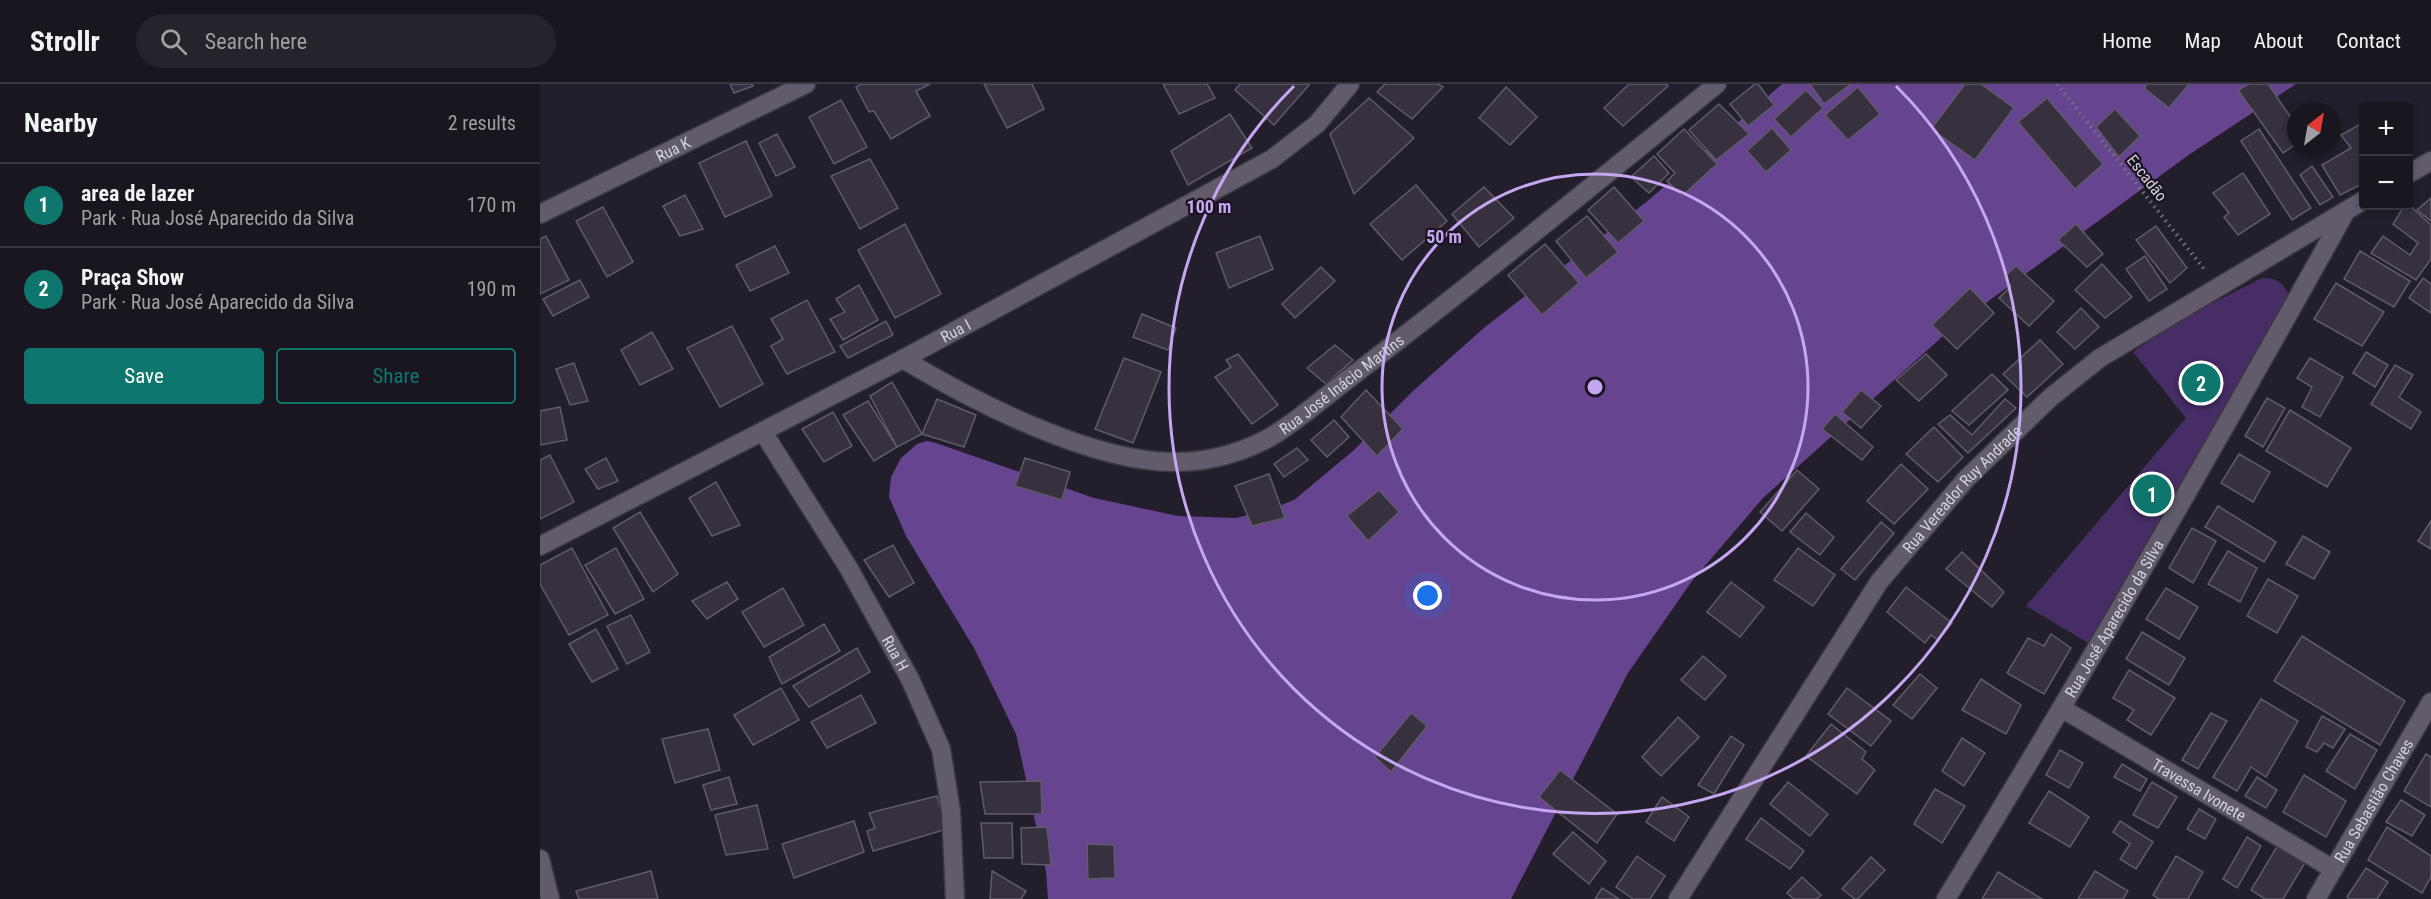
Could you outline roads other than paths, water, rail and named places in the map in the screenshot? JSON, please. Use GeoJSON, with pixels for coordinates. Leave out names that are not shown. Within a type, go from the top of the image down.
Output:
{"type":"FeatureCollection","features":[{"type":"Feature","properties":{"kind":"street","name":"Rua K"},"geometry":{"type":"LineString","coordinates":[[540,214],[806,84]]}},
{"type":"Feature","properties":{"kind":"street","name":"Rua I"},"geometry":{"type":"LineString","coordinates":[[540,546],[903,359],[1272,159],[1317,124],[1350,84]]}},
{"type":"Feature","properties":{"kind":"street","name":"Rua José Inácio Martins"},"geometry":{"type":"LineString","coordinates":[[903,359],[941,382],[994,409],[1058,434],[1119,454],[1176,462],[1225,456],[1244,450],[1294,421],[1495,265],[1717,84]]}},
{"type":"Feature","properties":{"kind":"street"},"geometry":{"type":"LineString","coordinates":[[2413,172],[2431,161]]}},
{"type":"Feature","properties":{"kind":"street","name":"Rua Vereador Ruy Andrade"},"geometry":{"type":"LineString","coordinates":[[1678,899],[1879,582],[1966,479],[2051,397],[2100,358],[2359,202]]}},
{"type":"Feature","properties":{"kind":"street","name":"Rua José Aparecido da Silva"},"geometry":{"type":"LineString","coordinates":[[1946,899],[2062,709],[2235,411],[2346,209]]}},
{"type":"Feature","properties":{"kind":"street","name":"Rua H"},"geometry":{"type":"LineString","coordinates":[[763,432],[848,567],[910,679],[941,749],[951,811],[955,899]]}},
{"type":"Feature","properties":{"kind":"street","name":"Rua Sebastião Chaves"},"geometry":{"type":"LineString","coordinates":[[2316,899],[2431,702]]}},
{"type":"Feature","properties":{"kind":"street","name":"Travessa Ivonete"},"geometry":{"type":"LineString","coordinates":[[2062,709],[2333,869]]}},
{"type":"Feature","properties":{"kind":"street"},"geometry":{"type":"LineString","coordinates":[[540,858],[550,899]]}},
{"type":"Feature","properties":{"kind":"place","name":"Praça Show"},"geometry":{"type":"Point","coordinates":[2201,383]}},
{"type":"Feature","properties":{"kind":"place","name":"area de lazer"},"geometry":{"type":"Point","coordinates":[2152,494]}}]}
